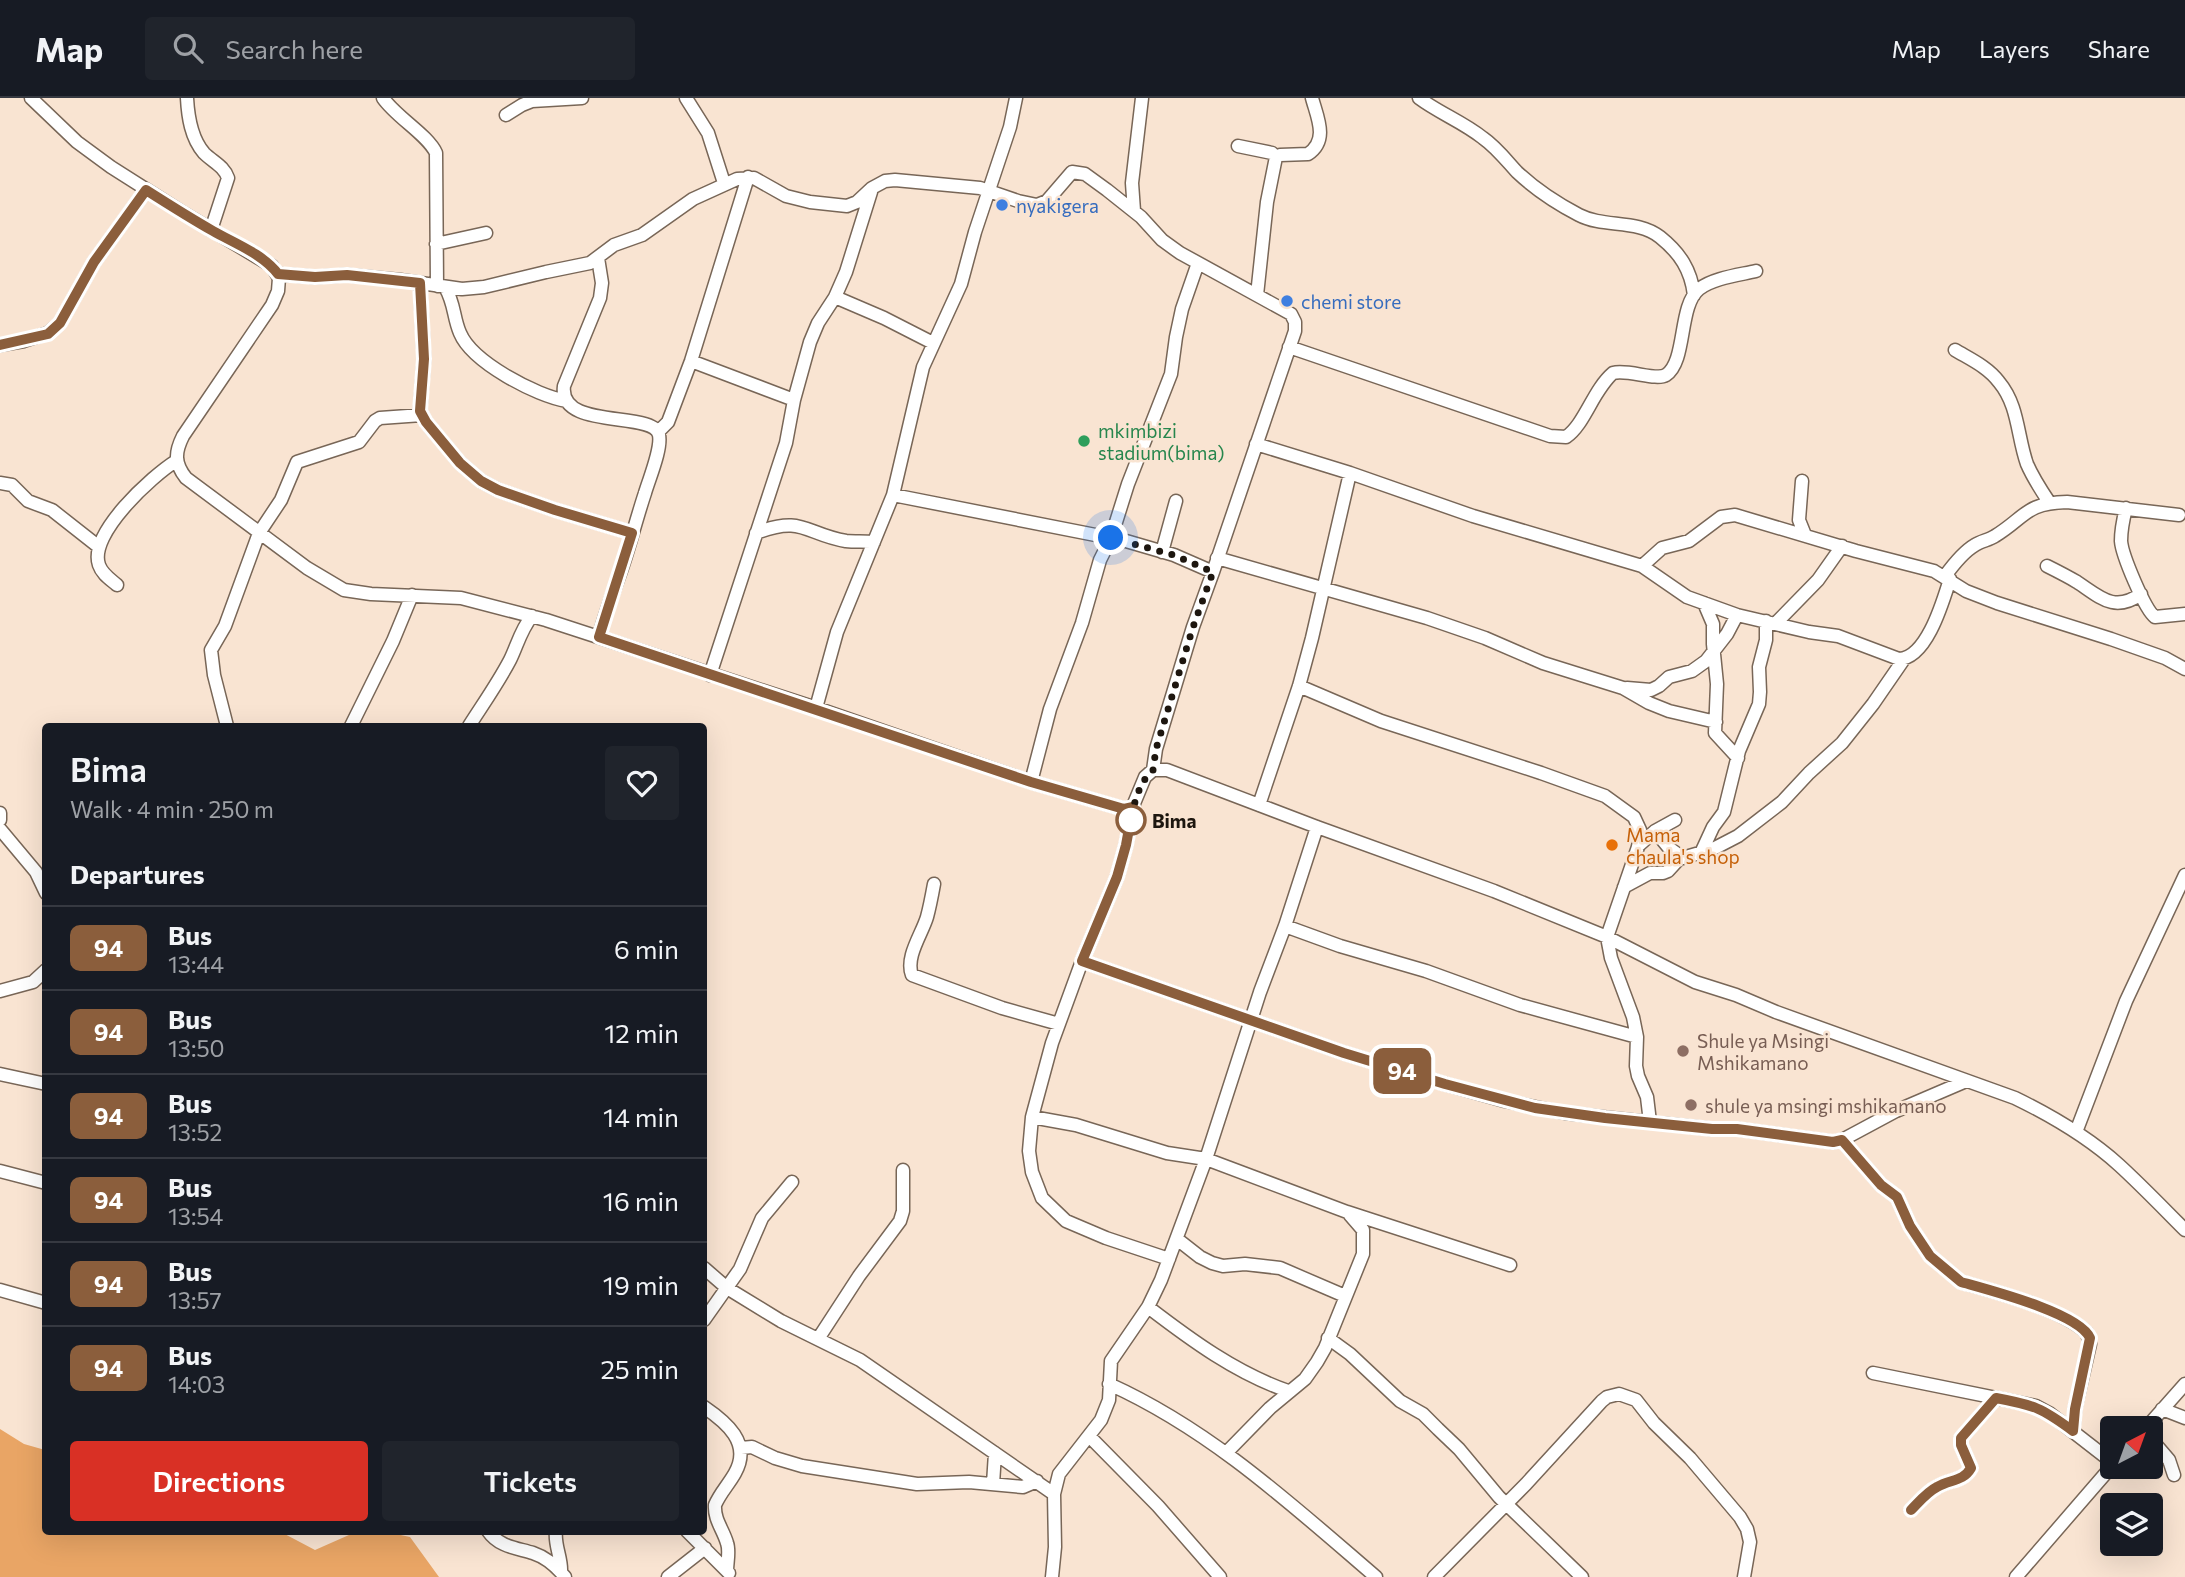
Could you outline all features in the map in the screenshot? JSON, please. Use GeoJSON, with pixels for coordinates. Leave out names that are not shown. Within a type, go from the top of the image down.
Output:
{"type":"FeatureCollection","features":[{"type":"Feature","properties":{"kind":"street"},"geometry":{"type":"LineString","coordinates":[[31,98],[91,153],[146,190],[251,252],[278,274],[278,291],[272,305],[183,436],[178,445],[176,461],[186,478],[307,568],[344,590],[461,598],[532,616],[816,708],[1031,782],[1124,809],[1133,807]]}},
{"type":"Feature","properties":{"kind":"street"},"geometry":{"type":"LineString","coordinates":[[187,98],[192,131],[198,144],[205,154],[224,169],[228,178],[211,230]]}},
{"type":"Feature","properties":{"kind":"street"},"geometry":{"type":"LineString","coordinates":[[383,98],[430,143],[436,153],[436,244],[441,287],[453,304],[459,332],[468,348],[523,387],[567,401]]}},
{"type":"Feature","properties":{"kind":"street"},"geometry":{"type":"LineString","coordinates":[[506,115],[532,101],[582,98]]}},
{"type":"Feature","properties":{"kind":"street"},"geometry":{"type":"LineString","coordinates":[[685,98],[708,133],[724,183]]}},
{"type":"Feature","properties":{"kind":"street"},"geometry":{"type":"LineString","coordinates":[[816,708],[837,632],[893,495],[916,389],[933,343],[961,284],[1010,127],[1016,98]]}},
{"type":"Feature","properties":{"kind":"street"},"geometry":{"type":"LineString","coordinates":[[1133,211],[1132,183],[1142,98]]}},
{"type":"Feature","properties":{"kind":"street"},"geometry":{"type":"LineString","coordinates":[[1276,157],[1308,153],[1318,144],[1320,130],[1312,98]]}},
{"type":"Feature","properties":{"kind":"street"},"geometry":{"type":"LineString","coordinates":[[1419,98],[1480,135],[1552,200],[1581,216],[1648,229],[1663,239],[1689,270],[1694,295]]}},
{"type":"Feature","properties":{"kind":"street"},"geometry":{"type":"LineString","coordinates":[[1238,146],[1272,153],[1276,157]]}},
{"type":"Feature","properties":{"kind":"street"},"geometry":{"type":"LineString","coordinates":[[1257,295],[1264,223],[1276,157]]}},
{"type":"Feature","properties":{"kind":"street"},"geometry":{"type":"LineString","coordinates":[[278,274],[315,277],[347,275],[462,289],[500,285],[590,263],[614,244],[642,235],[693,199],[724,183],[748,177],[761,181],[786,196],[834,206],[851,206],[872,188],[885,181],[895,180],[989,190],[1018,201],[1040,205],[1047,201],[1069,173],[1077,172],[1089,177],[1133,211],[1162,240],[1293,316],[1295,331],[1193,627],[1156,749],[1153,770],[1145,777],[1133,807],[1117,877],[1059,1024],[1032,1117],[1029,1151],[1032,1172],[1042,1198],[1051,1208],[1066,1221],[1083,1229],[1169,1258]]}},
{"type":"Feature","properties":{"kind":"street"},"geometry":{"type":"LineString","coordinates":[[658,432],[666,425],[691,361],[748,177]]}},
{"type":"Feature","properties":{"kind":"street"},"geometry":{"type":"LineString","coordinates":[[710,675],[786,443],[794,400],[810,342],[846,272],[872,188]]}},
{"type":"Feature","properties":{"kind":"street"},"geometry":{"type":"LineString","coordinates":[[0,345],[48,334],[60,323],[94,262],[146,190]]}},
{"type":"Feature","properties":{"kind":"street"},"geometry":{"type":"LineString","coordinates":[[436,244],[486,233]]}},
{"type":"Feature","properties":{"kind":"street"},"geometry":{"type":"LineString","coordinates":[[597,258],[602,283],[600,298],[564,386],[567,401],[571,406],[598,417],[649,424],[660,437],[599,637]]}},
{"type":"Feature","properties":{"kind":"street"},"geometry":{"type":"LineString","coordinates":[[1031,782],[1050,709],[1082,623],[1100,560],[1111,538],[1128,484],[1171,374],[1180,318],[1198,263]]}},
{"type":"Feature","properties":{"kind":"street"},"geometry":{"type":"LineString","coordinates":[[1289,347],[1550,436],[1566,438],[1574,431],[1603,382],[1613,373],[1633,372],[1660,377],[1669,373],[1675,362],[1686,314],[1694,295],[1705,286],[1756,271]]}},
{"type":"Feature","properties":{"kind":"street"},"geometry":{"type":"LineString","coordinates":[[420,283],[424,359],[420,398],[422,415],[460,463],[481,481],[498,490],[632,533]]}},
{"type":"Feature","properties":{"kind":"street"},"geometry":{"type":"LineString","coordinates":[[835,297],[933,343]]}},
{"type":"Feature","properties":{"kind":"street"},"geometry":{"type":"LineString","coordinates":[[1955,350],[2000,382],[2012,404],[2027,463],[2049,502]]}},
{"type":"Feature","properties":{"kind":"street"},"geometry":{"type":"LineString","coordinates":[[691,361],[794,400]]}},
{"type":"Feature","properties":{"kind":"street"},"geometry":{"type":"LineString","coordinates":[[226,723],[214,675],[211,650],[225,626],[259,533],[281,500],[297,462],[359,442],[380,418],[422,415]]}},
{"type":"Feature","properties":{"kind":"street"},"geometry":{"type":"LineString","coordinates":[[1256,444],[1473,516],[1642,566],[1679,593],[1737,615],[1838,636],[1904,659]]}},
{"type":"Feature","properties":{"kind":"street"},"geometry":{"type":"LineString","coordinates":[[117,585],[99,566],[99,547],[104,534],[144,485],[176,461]]}},
{"type":"Feature","properties":{"kind":"street"},"geometry":{"type":"LineString","coordinates":[[1259,805],[1299,686],[1350,473]]}},
{"type":"Feature","properties":{"kind":"street"},"geometry":{"type":"LineString","coordinates":[[1802,481],[1799,520],[1805,535]]}},
{"type":"Feature","properties":{"kind":"street"},"geometry":{"type":"LineString","coordinates":[[0,484],[12,485],[28,501],[52,510],[99,547]]}},
{"type":"Feature","properties":{"kind":"street"},"geometry":{"type":"LineString","coordinates":[[893,495],[1111,538],[1161,552],[1213,572]]}},
{"type":"Feature","properties":{"kind":"street"},"geometry":{"type":"LineString","coordinates":[[1161,552],[1176,501]]}},
{"type":"Feature","properties":{"kind":"street"},"geometry":{"type":"LineString","coordinates":[[1624,887],[1650,873],[1668,871],[1682,858],[1701,853],[1738,836],[1782,802],[1842,743],[1904,659],[1919,648],[1934,624],[1948,578],[1967,551],[1976,544],[1999,534],[2027,510],[2049,502],[2179,515]]}},
{"type":"Feature","properties":{"kind":"street"},"geometry":{"type":"LineString","coordinates":[[2126,509],[2121,544],[2148,610],[2155,617],[2185,614]]}},
{"type":"Feature","properties":{"kind":"street"},"geometry":{"type":"LineString","coordinates":[[1642,566],[1662,548],[1689,541],[1715,520],[1728,514],[1735,515],[1773,528],[1934,570],[1966,591],[2165,658],[2185,669]]}},
{"type":"Feature","properties":{"kind":"street"},"geometry":{"type":"LineString","coordinates":[[757,533],[781,525],[795,524],[844,541],[874,542]]}},
{"type":"Feature","properties":{"kind":"street"},"geometry":{"type":"LineString","coordinates":[[1701,853],[1713,827],[1726,808],[1738,758],[1759,704],[1759,667],[1771,622],[1818,580],[1842,546]]}},
{"type":"Feature","properties":{"kind":"street"},"geometry":{"type":"LineString","coordinates":[[1217,558],[1446,625],[1485,638],[1543,663],[1623,688],[1669,711],[1716,722]]}},
{"type":"Feature","properties":{"kind":"street"},"geometry":{"type":"LineString","coordinates":[[2047,566],[2073,579],[2096,596],[2111,601],[2122,604],[2141,594]]}},
{"type":"Feature","properties":{"kind":"street"},"geometry":{"type":"LineString","coordinates":[[353,723],[382,665],[412,595]]}},
{"type":"Feature","properties":{"kind":"street"},"geometry":{"type":"LineString","coordinates":[[1704,603],[1713,620],[1717,684],[1716,733],[1738,758]]}},
{"type":"Feature","properties":{"kind":"street"},"geometry":{"type":"LineString","coordinates":[[1623,688],[1648,690],[1656,688],[1669,677],[1692,671],[1706,661],[1727,634],[1737,615]]}},
{"type":"Feature","properties":{"kind":"street"},"geometry":{"type":"LineString","coordinates":[[471,723],[494,688],[525,624],[532,616]]}},
{"type":"Feature","properties":{"kind":"street"},"geometry":{"type":"LineString","coordinates":[[1299,686],[1381,721],[1605,796],[1634,817],[1640,830],[1638,846],[1607,937],[1617,975],[1631,1011],[1637,1037],[1637,1076],[1647,1097],[1650,1122]]}},
{"type":"Feature","properties":{"kind":"street"},"geometry":{"type":"LineString","coordinates":[[1153,770],[1167,771],[1450,874],[1607,937],[1695,982],[2015,1098],[2048,1114],[2118,1164],[2185,1230]]}},
{"type":"Feature","properties":{"kind":"street"},"geometry":{"type":"LineString","coordinates":[[0,814],[0,820]]}},
{"type":"Feature","properties":{"kind":"street"},"geometry":{"type":"LineString","coordinates":[[1638,846],[1655,831],[1675,820]]}},
{"type":"Feature","properties":{"kind":"street"},"geometry":{"type":"LineString","coordinates":[[1052,1577],[1055,1547],[1054,1494],[1059,1474],[1101,1420],[1108,1406],[1111,1361],[1149,1307],[1177,1239],[1317,827]]}},
{"type":"Feature","properties":{"kind":"street"},"geometry":{"type":"LineString","coordinates":[[0,829],[36,872],[42,885]]}},
{"type":"Feature","properties":{"kind":"street"},"geometry":{"type":"LineString","coordinates":[[1655,831],[1669,848],[1682,858]]}},
{"type":"Feature","properties":{"kind":"street"},"geometry":{"type":"LineString","coordinates":[[2076,1132],[2126,1001],[2185,874]]}},
{"type":"Feature","properties":{"kind":"street"},"geometry":{"type":"LineString","coordinates":[[934,884],[914,951],[910,968],[912,975],[1002,1008],[1059,1024]]}},
{"type":"Feature","properties":{"kind":"street"},"geometry":{"type":"LineString","coordinates":[[1284,926],[1340,946],[1426,971],[1520,1005],[1637,1037]]}},
{"type":"Feature","properties":{"kind":"street"},"geometry":{"type":"LineString","coordinates":[[1617,975],[1631,949]]}},
{"type":"Feature","properties":{"kind":"street"},"geometry":{"type":"LineString","coordinates":[[1082,961],[1412,1074],[1535,1108],[1833,1142],[1966,1081]]}},
{"type":"Feature","properties":{"kind":"street"},"geometry":{"type":"LineString","coordinates":[[0,991],[33,982],[42,974]]}},
{"type":"Feature","properties":{"kind":"street"},"geometry":{"type":"LineString","coordinates":[[0,1074],[42,1083]]}},
{"type":"Feature","properties":{"kind":"street"},"geometry":{"type":"LineString","coordinates":[[1032,1117],[1076,1125],[1167,1153],[1206,1160],[1347,1212],[1510,1265]]}},
{"type":"Feature","properties":{"kind":"street"},"geometry":{"type":"LineString","coordinates":[[1842,1140],[1881,1185],[1897,1197],[1910,1226],[1926,1251],[1952,1276],[1961,1282],[2054,1312],[2087,1333],[2090,1345],[2075,1409],[2073,1431]]}},
{"type":"Feature","properties":{"kind":"street"},"geometry":{"type":"LineString","coordinates":[[818,1339],[859,1276],[900,1221],[903,1211],[903,1170]]}},
{"type":"Feature","properties":{"kind":"street"},"geometry":{"type":"LineString","coordinates":[[0,1171],[42,1182]]}},
{"type":"Feature","properties":{"kind":"street"},"geometry":{"type":"LineString","coordinates":[[707,1316],[740,1269],[762,1217],[792,1182]]}},
{"type":"Feature","properties":{"kind":"street"},"geometry":{"type":"LineString","coordinates":[[1227,1452],[1288,1391],[1309,1375],[1325,1348],[1363,1254],[1363,1230],[1347,1212]]}},
{"type":"Feature","properties":{"kind":"street"},"geometry":{"type":"LineString","coordinates":[[1177,1239],[1212,1264],[1280,1268],[1345,1296]]}},
{"type":"Feature","properties":{"kind":"street"},"geometry":{"type":"LineString","coordinates":[[707,1271],[727,1288],[780,1321],[860,1360],[1054,1494]]}},
{"type":"Feature","properties":{"kind":"street"},"geometry":{"type":"LineString","coordinates":[[0,1290],[42,1302]]}},
{"type":"Feature","properties":{"kind":"street"},"geometry":{"type":"LineString","coordinates":[[1149,1307],[1206,1350],[1250,1375],[1288,1391]]}},
{"type":"Feature","properties":{"kind":"street"},"geometry":{"type":"LineString","coordinates":[[1328,1338],[1350,1354],[1400,1401],[1423,1415],[1438,1429],[1507,1504],[1582,1577]]}},
{"type":"Feature","properties":{"kind":"street"},"geometry":{"type":"LineString","coordinates":[[1873,1373],[2036,1406],[2049,1413],[2100,1454]]}},
{"type":"Feature","properties":{"kind":"street"},"geometry":{"type":"LineString","coordinates":[[1109,1384],[1155,1406],[1227,1452],[1376,1577]]}},
{"type":"Feature","properties":{"kind":"street"},"geometry":{"type":"LineString","coordinates":[[2156,1416],[2185,1384]]}},
{"type":"Feature","properties":{"kind":"street"},"geometry":{"type":"LineString","coordinates":[[1434,1577],[1507,1504],[1602,1401],[1614,1394],[1636,1400],[1654,1423],[1690,1458],[1745,1524],[1750,1542],[1744,1577]]}},
{"type":"Feature","properties":{"kind":"street"},"geometry":{"type":"LineString","coordinates":[[1911,1510],[1939,1485],[1968,1474],[1971,1468],[1961,1445],[1961,1438],[1996,1398]]}},
{"type":"Feature","properties":{"kind":"street"},"geometry":{"type":"LineString","coordinates":[[707,1409],[734,1433],[741,1448],[740,1464],[715,1505],[719,1527],[727,1542],[730,1574]]}},
{"type":"Feature","properties":{"kind":"street"},"geometry":{"type":"LineString","coordinates":[[2162,1409],[2185,1418]]}},
{"type":"Feature","properties":{"kind":"street"},"geometry":{"type":"LineString","coordinates":[[1089,1436],[1158,1506],[1220,1577]]}},
{"type":"Feature","properties":{"kind":"street"},"geometry":{"type":"LineString","coordinates":[[741,1448],[752,1447],[775,1458],[802,1466],[917,1484],[969,1482],[1023,1487],[1037,1481]]}},
{"type":"Feature","properties":{"kind":"street"},"geometry":{"type":"LineString","coordinates":[[2163,1453],[2169,1460],[2174,1475]]}},
{"type":"Feature","properties":{"kind":"street"},"geometry":{"type":"LineString","coordinates":[[993,1484],[995,1454]]}},
{"type":"Feature","properties":{"kind":"street"},"geometry":{"type":"LineString","coordinates":[[2016,1577],[2100,1478]]}},
{"type":"Feature","properties":{"kind":"street"},"geometry":{"type":"LineString","coordinates":[[492,1535],[498,1541],[536,1554],[563,1575]]}},
{"type":"Feature","properties":{"kind":"street"},"geometry":{"type":"LineString","coordinates":[[555,1535],[563,1575]]}},
{"type":"Feature","properties":{"kind":"street"},"geometry":{"type":"LineString","coordinates":[[691,1535],[730,1574]]}},
{"type":"Feature","properties":{"kind":"street"},"geometry":{"type":"LineString","coordinates":[[668,1577],[705,1548]]}},
{"type":"Feature","properties":{"kind":"shaded area"},"geometry":{"type":"Polygon","coordinates":[[[0,1429],[24,1444],[42,1449],[42,1535],[287,1535],[315,1550],[349,1535],[401,1535],[410,1537],[439,1577],[0,1577],[0,1429]]]}},
{"type":"Feature","properties":{"kind":"bus line","name":"94"},"geometry":{"type":"LineString","coordinates":[[0,345],[48,334],[60,323],[72,306],[94,262],[146,190],[251,252],[278,274],[315,277],[347,275],[420,283],[424,359],[420,411],[460,463],[481,481],[498,490],[632,533],[599,637],[1031,782],[1124,809],[1133,807],[1117,877],[1082,961],[1114,970],[1344,1053],[1535,1108],[1605,1118],[1766,1132],[1833,1142],[1842,1140],[1881,1185],[1897,1197],[1910,1226],[1926,1251],[1952,1276],[1961,1282],[2054,1312],[2084,1330],[2090,1338],[2073,1431],[2036,1406],[1996,1398],[1961,1438],[1961,1445],[1971,1468],[1968,1474],[1939,1485],[1911,1510]]}},
{"type":"Feature","properties":{"kind":"place","name":"nyakigera"},"geometry":{"type":"Point","coordinates":[1002,205]}},
{"type":"Feature","properties":{"kind":"place","name":"chemi store"},"geometry":{"type":"Point","coordinates":[1287,301]}},
{"type":"Feature","properties":{"kind":"place","name":"mkimbizi stadium(bima)"},"geometry":{"type":"Point","coordinates":[1084,441]}},
{"type":"Feature","properties":{"kind":"place","name":"Bima"},"geometry":{"type":"Point","coordinates":[1131,820]}},
{"type":"Feature","properties":{"kind":"place","name":"Mama chaula's shop"},"geometry":{"type":"Point","coordinates":[1612,845]}},
{"type":"Feature","properties":{"kind":"place","name":"Shule ya Msingi Mshikamano"},"geometry":{"type":"Point","coordinates":[1683,1051]}},
{"type":"Feature","properties":{"kind":"place","name":"shule ya msingi mshikamano"},"geometry":{"type":"Point","coordinates":[1691,1105]}},
{"type":"Feature","properties":{"kind":"route"},"geometry":{"type":"LineString","coordinates":[[1111,538],[1174,555],[1213,572],[1193,627],[1156,749],[1153,770],[1145,777],[1133,807],[1130,826],[1131,820]]}}]}
